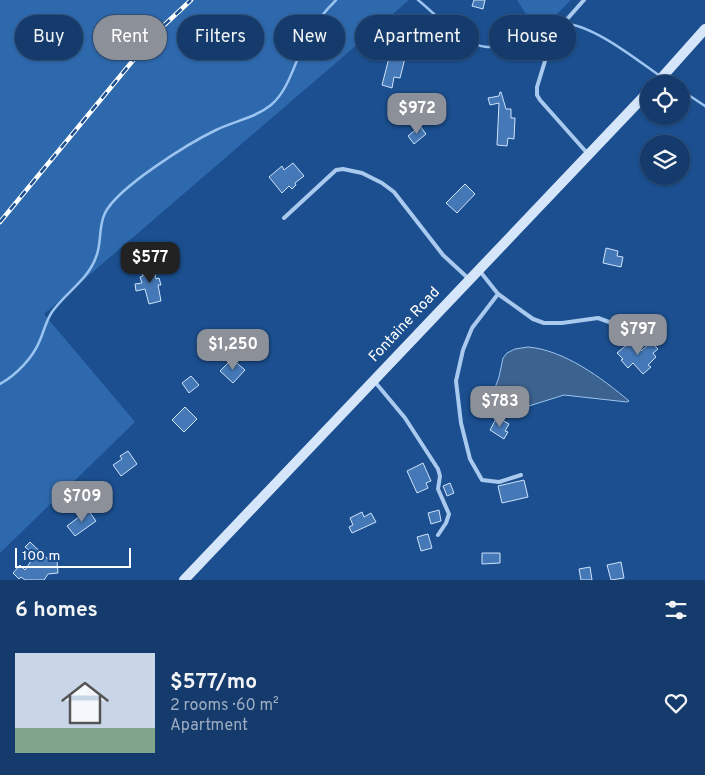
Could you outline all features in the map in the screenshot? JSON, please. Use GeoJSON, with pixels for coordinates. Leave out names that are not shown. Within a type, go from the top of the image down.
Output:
{"type":"FeatureCollection","features":[{"type":"Feature","properties":{"kind":"main road"},"geometry":{"type":"LineString","coordinates":[[663,75],[705,29]]}},
{"type":"Feature","properties":{"kind":"main road","name":"Fontaine Road"},"geometry":{"type":"LineString","coordinates":[[184,580],[640,100]]}},
{"type":"Feature","properties":{"kind":"lane"},"geometry":{"type":"LineString","coordinates":[[584,0],[553,35],[537,88],[537,95],[588,154]]}},
{"type":"Feature","properties":{"kind":"lane"},"geometry":{"type":"LineString","coordinates":[[284,218],[336,170],[343,169],[362,173],[382,183],[394,192],[432,242],[469,279]]}},
{"type":"Feature","properties":{"kind":"lane"},"geometry":{"type":"LineString","coordinates":[[478,269],[498,294],[533,318],[544,323],[562,323],[598,318],[623,327]]}},
{"type":"Feature","properties":{"kind":"lane"},"geometry":{"type":"LineString","coordinates":[[498,294],[472,328],[463,350],[456,381],[461,423],[470,459],[482,480],[499,482],[521,475]]}},
{"type":"Feature","properties":{"kind":"lane"},"geometry":{"type":"LineString","coordinates":[[373,380],[405,418],[438,469],[440,476],[438,489],[449,514],[446,523],[438,535]]}},
{"type":"Feature","properties":{"kind":"shaded area"},"geometry":{"type":"Polygon","coordinates":[[[0,0],[409,0],[392,15],[355,15],[355,46],[345,55],[345,15],[274,15],[274,60],[339,60],[44,314],[135,422],[0,553],[0,0]]]}},
{"type":"Feature","properties":{"kind":"shaded area"},"geometry":{"type":"Polygon","coordinates":[[[517,0],[571,0],[556,15],[527,15],[517,0]]]}},
{"type":"Feature","properties":{"kind":"shaded area"},"geometry":{"type":"Polygon","coordinates":[[[528,347],[542,349],[569,359],[607,383],[629,401],[564,395],[516,410],[508,410],[497,397],[495,388],[503,358],[507,353],[515,349],[528,347]]]}},
{"type":"Feature","properties":{"kind":"building"},"geometry":{"type":"Polygon","coordinates":[[[474,0],[485,0],[483,9],[472,6],[474,0]]]}},
{"type":"Feature","properties":{"kind":"building"},"geometry":{"type":"Polygon","coordinates":[[[388,60],[404,60],[400,78],[394,77],[392,88],[382,85],[388,60]]]}},
{"type":"Feature","properties":{"kind":"building"},"geometry":{"type":"Polygon","coordinates":[[[500,92],[506,109],[511,109],[511,118],[515,118],[514,139],[508,138],[507,146],[497,145],[499,103],[490,105],[488,98],[499,96],[500,92]]]}},
{"type":"Feature","properties":{"kind":"building"},"geometry":{"type":"Polygon","coordinates":[[[420,126],[426,134],[414,144],[408,136],[420,126]]]}},
{"type":"Feature","properties":{"kind":"building"},"geometry":{"type":"Polygon","coordinates":[[[293,163],[304,176],[295,183],[296,185],[292,189],[289,186],[282,193],[269,177],[282,166],[284,170],[293,163]]]}},
{"type":"Feature","properties":{"kind":"building"},"geometry":{"type":"Polygon","coordinates":[[[465,184],[475,194],[457,213],[446,203],[465,184]]]}},
{"type":"Feature","properties":{"kind":"building"},"geometry":{"type":"Polygon","coordinates":[[[606,248],[618,251],[617,256],[623,257],[621,267],[603,263],[606,248]]]}},
{"type":"Feature","properties":{"kind":"building"},"geometry":{"type":"Polygon","coordinates":[[[153,264],[156,279],[159,278],[161,285],[158,285],[161,301],[149,304],[145,289],[136,291],[135,284],[142,283],[140,277],[143,276],[141,267],[153,264]]]}},
{"type":"Feature","properties":{"kind":"building"},"geometry":{"type":"Polygon","coordinates":[[[631,341],[641,351],[651,342],[658,349],[653,353],[656,357],[648,365],[651,367],[643,374],[633,363],[628,368],[617,353],[631,341]]]}},
{"type":"Feature","properties":{"kind":"building"},"geometry":{"type":"Polygon","coordinates":[[[232,359],[245,370],[233,383],[220,371],[232,359]]]}},
{"type":"Feature","properties":{"kind":"building"},"geometry":{"type":"Polygon","coordinates":[[[191,376],[199,385],[189,393],[182,383],[191,376]]]}},
{"type":"Feature","properties":{"kind":"building"},"geometry":{"type":"Polygon","coordinates":[[[185,407],[197,419],[184,432],[172,420],[185,407]]]}},
{"type":"Feature","properties":{"kind":"building"},"geometry":{"type":"Polygon","coordinates":[[[497,417],[509,424],[505,431],[508,432],[504,439],[490,430],[497,417]]]}},
{"type":"Feature","properties":{"kind":"building"},"geometry":{"type":"Polygon","coordinates":[[[128,451],[137,464],[121,476],[113,465],[122,459],[120,456],[128,451]]]}},
{"type":"Feature","properties":{"kind":"building"},"geometry":{"type":"Polygon","coordinates":[[[423,463],[431,481],[426,483],[428,488],[417,493],[407,471],[423,463]]]}},
{"type":"Feature","properties":{"kind":"building"},"geometry":{"type":"Polygon","coordinates":[[[524,480],[528,497],[502,503],[498,486],[524,480]]]}},
{"type":"Feature","properties":{"kind":"building"},"geometry":{"type":"Polygon","coordinates":[[[450,483],[454,493],[447,496],[443,486],[450,483]]]}},
{"type":"Feature","properties":{"kind":"building"},"geometry":{"type":"Polygon","coordinates":[[[88,510],[96,521],[75,536],[67,526],[88,510]]]}},
{"type":"Feature","properties":{"kind":"building"},"geometry":{"type":"Polygon","coordinates":[[[439,510],[441,521],[431,524],[428,513],[439,510]]]}},
{"type":"Feature","properties":{"kind":"building"},"geometry":{"type":"Polygon","coordinates":[[[362,512],[364,517],[371,513],[376,522],[352,533],[349,527],[353,525],[350,518],[362,512]]]}},
{"type":"Feature","properties":{"kind":"building"},"geometry":{"type":"Polygon","coordinates":[[[428,534],[432,548],[421,551],[417,537],[428,534]]]}},
{"type":"Feature","properties":{"kind":"building"},"geometry":{"type":"Polygon","coordinates":[[[30,542],[48,559],[50,556],[57,561],[58,573],[48,574],[44,580],[25,580],[21,577],[19,579],[13,573],[20,565],[25,570],[35,555],[25,547],[30,542]]]}},
{"type":"Feature","properties":{"kind":"building"},"geometry":{"type":"Polygon","coordinates":[[[482,553],[500,553],[500,563],[482,564],[482,553]]]}},
{"type":"Feature","properties":{"kind":"building"},"geometry":{"type":"Polygon","coordinates":[[[621,562],[624,578],[611,580],[607,565],[621,562]]]}},
{"type":"Feature","properties":{"kind":"building"},"geometry":{"type":"Polygon","coordinates":[[[590,567],[592,580],[581,580],[579,569],[590,567]]]}},
{"type":"Feature","properties":{"kind":"waterway"},"geometry":{"type":"LineString","coordinates":[[0,384],[18,371],[28,359],[37,347],[52,312],[88,273],[98,252],[103,218],[112,203],[139,179],[189,145],[216,130],[258,113],[271,105],[288,82],[311,31],[336,0]]}},
{"type":"Feature","properties":{"kind":"waterway"},"geometry":{"type":"LineString","coordinates":[[418,0],[459,35],[478,45],[487,47],[498,46],[537,28],[563,23],[575,25],[601,36],[659,75]]}},
{"type":"Feature","properties":{"kind":"waterway"},"geometry":{"type":"LineString","coordinates":[[690,96],[705,106]]}},
{"type":"Feature","properties":{"kind":"railway"},"geometry":{"type":"LineString","coordinates":[[0,222],[159,30],[191,0]]}}]}
